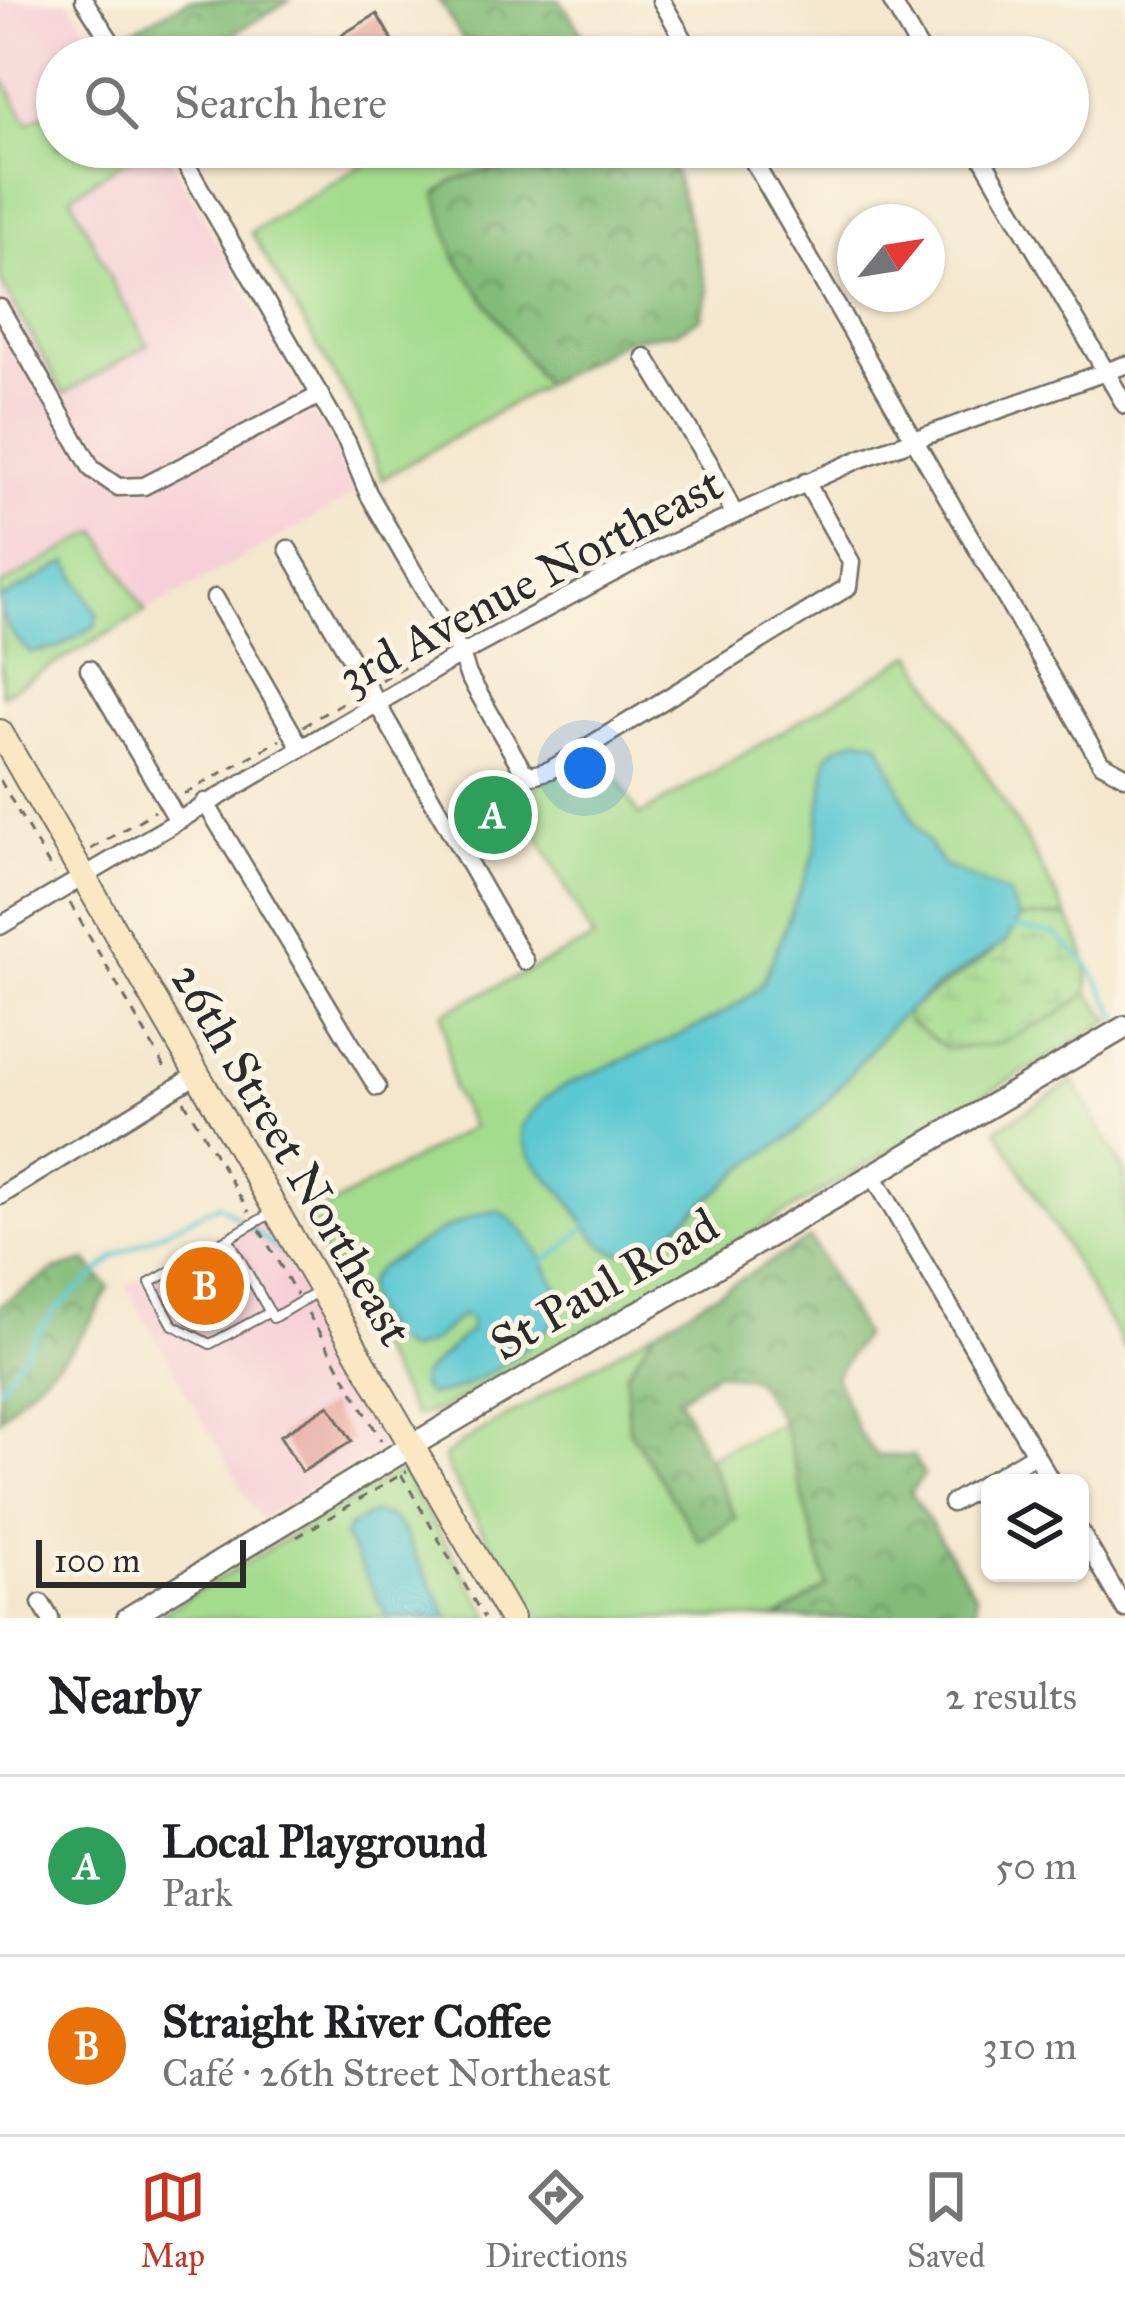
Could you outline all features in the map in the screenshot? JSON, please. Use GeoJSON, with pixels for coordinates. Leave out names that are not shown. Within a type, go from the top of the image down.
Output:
{"type":"FeatureCollection","features":[{"type":"Feature","properties":{"kind":"main road","name":"26th Street Northeast"},"geometry":{"type":"LineString","coordinates":[[0,732],[72,874],[402,1459],[512,1618]]}},
{"type":"Feature","properties":{"kind":"street"},"geometry":{"type":"LineString","coordinates":[[83,0],[107,36]]}},
{"type":"Feature","properties":{"kind":"street"},"geometry":{"type":"LineString","coordinates":[[661,0],[682,36]]}},
{"type":"Feature","properties":{"kind":"street"},"geometry":{"type":"LineString","coordinates":[[891,0],[912,36]]}},
{"type":"Feature","properties":{"kind":"street"},"geometry":{"type":"LineString","coordinates":[[188,168],[347,442],[368,493],[457,646],[514,760],[532,775],[550,770],[848,587],[851,562],[806,482]]}},
{"type":"Feature","properties":{"kind":"street"},"geometry":{"type":"LineString","coordinates":[[758,168],[1101,763],[1125,776]]}},
{"type":"Feature","properties":{"kind":"street"},"geometry":{"type":"LineString","coordinates":[[988,168],[1125,405]]}},
{"type":"Feature","properties":{"kind":"street"},"geometry":{"type":"LineString","coordinates":[[0,308],[92,469],[118,487],[144,486],[320,395]]}},
{"type":"Feature","properties":{"kind":"street"},"geometry":{"type":"LineString","coordinates":[[645,357],[711,466],[734,514]]}},
{"type":"Feature","properties":{"kind":"street","name":"3rd Avenue Northeast"},"geometry":{"type":"LineString","coordinates":[[0,926],[173,811],[205,802],[296,740],[457,646],[806,482],[913,438],[1125,365]]}},
{"type":"Feature","properties":{"kind":"street"},"geometry":{"type":"LineString","coordinates":[[288,549],[525,961]]}},
{"type":"Feature","properties":{"kind":"street"},"geometry":{"type":"LineString","coordinates":[[215,598],[296,740]]}},
{"type":"Feature","properties":{"kind":"street"},"geometry":{"type":"LineString","coordinates":[[88,669],[173,811]]}},
{"type":"Feature","properties":{"kind":"street"},"geometry":{"type":"LineString","coordinates":[[205,802],[377,1088]]}},
{"type":"Feature","properties":{"kind":"street","name":"St Paul Road"},"geometry":{"type":"LineString","coordinates":[[128,1618],[1125,1027]]}},
{"type":"Feature","properties":{"kind":"street"},"geometry":{"type":"LineString","coordinates":[[0,1196],[187,1081]]}},
{"type":"Feature","properties":{"kind":"street"},"geometry":{"type":"LineString","coordinates":[[873,1175],[1047,1474]]}},
{"type":"Feature","properties":{"kind":"street"},"geometry":{"type":"LineString","coordinates":[[952,1503],[1035,1454]]}},
{"type":"Feature","properties":{"kind":"street"},"geometry":{"type":"LineString","coordinates":[[1089,1547],[1125,1609]]}},
{"type":"Feature","properties":{"kind":"lane"},"geometry":{"type":"LineString","coordinates":[[266,1216],[150,1283],[173,1325],[210,1344],[270,1312]]}},
{"type":"Feature","properties":{"kind":"lane"},"geometry":{"type":"LineString","coordinates":[[228,1238],[273,1318],[311,1295]]}},
{"type":"Feature","properties":{"kind":"path"},"geometry":{"type":"LineString","coordinates":[[72,874],[457,646]]}},
{"type":"Feature","properties":{"kind":"path"},"geometry":{"type":"LineString","coordinates":[[0,779],[72,874],[402,1459],[484,1618]]}},
{"type":"Feature","properties":{"kind":"path"},"geometry":{"type":"LineString","coordinates":[[284,1544],[402,1459]]}},
{"type":"Feature","properties":{"kind":"shaded area"},"geometry":{"type":"Polygon","coordinates":[[[0,0],[68,0],[93,36],[36,36],[36,168],[175,168],[338,453],[355,495],[145,612],[98,532],[0,586],[0,0]]]}},
{"type":"Feature","properties":{"kind":"shaded area"},"geometry":{"type":"Polygon","coordinates":[[[256,1211],[384,1431],[382,1448],[260,1519],[126,1286],[256,1211]]]}},
{"type":"Feature","properties":{"kind":"green space"},"geometry":{"type":"Polygon","coordinates":[[[189,0],[290,0],[230,36],[125,34],[189,0]]]}},
{"type":"Feature","properties":{"kind":"green space"},"geometry":{"type":"Polygon","coordinates":[[[439,0],[560,0],[584,36],[460,36],[439,0]]]}},
{"type":"Feature","properties":{"kind":"green space"},"geometry":{"type":"Polygon","coordinates":[[[4,80],[28,123],[36,119],[36,168],[113,168],[71,196],[148,345],[64,394],[0,279],[0,82],[4,80]]]}},
{"type":"Feature","properties":{"kind":"green space"},"geometry":{"type":"Polygon","coordinates":[[[357,168],[506,168],[514,340],[544,385],[382,479],[359,417],[251,232],[357,168]]]}},
{"type":"Feature","properties":{"kind":"green space"},"geometry":{"type":"Polygon","coordinates":[[[494,168],[520,168],[543,175],[563,168],[672,168],[708,290],[702,317],[676,332],[627,339],[544,385],[455,257],[436,195],[452,181],[494,168]]]}},
{"type":"Feature","properties":{"kind":"green space"},"geometry":{"type":"Polygon","coordinates":[[[519,168],[563,168],[543,175],[519,168]]]}},
{"type":"Feature","properties":{"kind":"green space"},"geometry":{"type":"Polygon","coordinates":[[[98,531],[145,612],[2,695],[0,586],[98,531]]]}},
{"type":"Feature","properties":{"kind":"green space"},"geometry":{"type":"Polygon","coordinates":[[[913,654],[1026,839],[1067,916],[1019,918],[1059,1014],[1088,993],[1111,1020],[637,1301],[438,1411],[415,1416],[303,1221],[472,1127],[453,1090],[443,1013],[593,939],[517,796],[602,751],[639,816],[913,654]]]}},
{"type":"Feature","properties":{"kind":"green space"},"geometry":{"type":"Polygon","coordinates":[[[498,795],[513,820],[487,835],[481,825],[468,832],[465,828],[479,820],[473,810],[498,795]]]}},
{"type":"Feature","properties":{"kind":"green space"},"geometry":{"type":"Polygon","coordinates":[[[1067,916],[1084,953],[1088,993],[1059,1014],[998,1044],[947,1049],[907,1021],[908,1011],[1000,944],[1019,918],[1067,916]]]}},
{"type":"Feature","properties":{"kind":"green space"},"geometry":{"type":"Polygon","coordinates":[[[1073,1081],[1125,1172],[1125,1349],[997,1129],[1073,1081]]]}},
{"type":"Feature","properties":{"kind":"green space"},"geometry":{"type":"Polygon","coordinates":[[[810,1238],[863,1335],[835,1376],[859,1433],[877,1456],[913,1456],[924,1475],[910,1492],[976,1595],[976,1618],[777,1618],[827,1586],[783,1423],[754,1379],[716,1372],[679,1398],[736,1519],[700,1542],[629,1430],[626,1374],[655,1330],[810,1238]]]}},
{"type":"Feature","properties":{"kind":"green space"},"geometry":{"type":"Polygon","coordinates":[[[86,1261],[109,1288],[100,1305],[74,1345],[0,1419],[0,1305],[55,1270],[86,1261]]]}},
{"type":"Feature","properties":{"kind":"green space"},"geometry":{"type":"Polygon","coordinates":[[[655,1330],[626,1374],[700,1541],[736,1519],[708,1457],[783,1423],[827,1586],[777,1618],[532,1618],[444,1457],[655,1330]]]}},
{"type":"Feature","properties":{"kind":"green space"},"geometry":{"type":"Polygon","coordinates":[[[402,1472],[491,1618],[154,1618],[390,1476],[402,1472]]]}},
{"type":"Feature","properties":{"kind":"water"},"geometry":{"type":"Polygon","coordinates":[[[68,562],[97,614],[96,625],[58,648],[31,653],[10,630],[0,600],[68,562]]]}},
{"type":"Feature","properties":{"kind":"water"},"geometry":{"type":"Polygon","coordinates":[[[858,738],[879,742],[915,823],[943,865],[1010,895],[1019,918],[1006,942],[935,988],[894,1022],[793,1135],[752,1162],[661,1240],[627,1253],[614,1251],[594,1236],[537,1165],[526,1148],[521,1126],[545,1098],[566,1085],[702,1024],[763,982],[815,853],[827,757],[858,738]]]}},
{"type":"Feature","properties":{"kind":"water"},"geometry":{"type":"Polygon","coordinates":[[[499,1211],[529,1239],[564,1302],[546,1331],[506,1363],[460,1388],[426,1394],[420,1386],[422,1375],[470,1330],[470,1319],[462,1315],[430,1343],[407,1351],[378,1322],[368,1302],[367,1284],[379,1268],[438,1233],[499,1211]]]}},
{"type":"Feature","properties":{"kind":"water"},"geometry":{"type":"Polygon","coordinates":[[[372,1513],[391,1517],[402,1529],[449,1618],[388,1618],[344,1536],[349,1527],[372,1513]]]}},
{"type":"Feature","properties":{"kind":"building"},"geometry":{"type":"Polygon","coordinates":[[[377,14],[390,36],[339,36],[377,14]]]}},
{"type":"Feature","properties":{"kind":"building"},"geometry":{"type":"Polygon","coordinates":[[[216,1256],[231,1280],[226,1292],[234,1306],[193,1326],[172,1299],[200,1282],[193,1270],[216,1256]]]}},
{"type":"Feature","properties":{"kind":"building"},"geometry":{"type":"Polygon","coordinates":[[[329,1405],[352,1441],[302,1472],[280,1436],[329,1405]]]}},
{"type":"Feature","properties":{"kind":"waterway"},"geometry":{"type":"LineString","coordinates":[[1014,928],[1055,934],[1088,964],[1120,1020]]}},
{"type":"Feature","properties":{"kind":"waterway"},"geometry":{"type":"LineString","coordinates":[[0,1387],[53,1312],[117,1255],[219,1204],[294,1262]]}},
{"type":"Feature","properties":{"kind":"waterway"},"geometry":{"type":"LineString","coordinates":[[540,1263],[587,1225]]}},
{"type":"Feature","properties":{"kind":"waterway"},"geometry":{"type":"LineString","coordinates":[[336,1295],[394,1340]]}},
{"type":"Feature","properties":{"kind":"place","name":"Local Playground"},"geometry":{"type":"Point","coordinates":[493,815]}},
{"type":"Feature","properties":{"kind":"place","name":"Straight River Coffee"},"geometry":{"type":"Point","coordinates":[205,1286]}}]}
